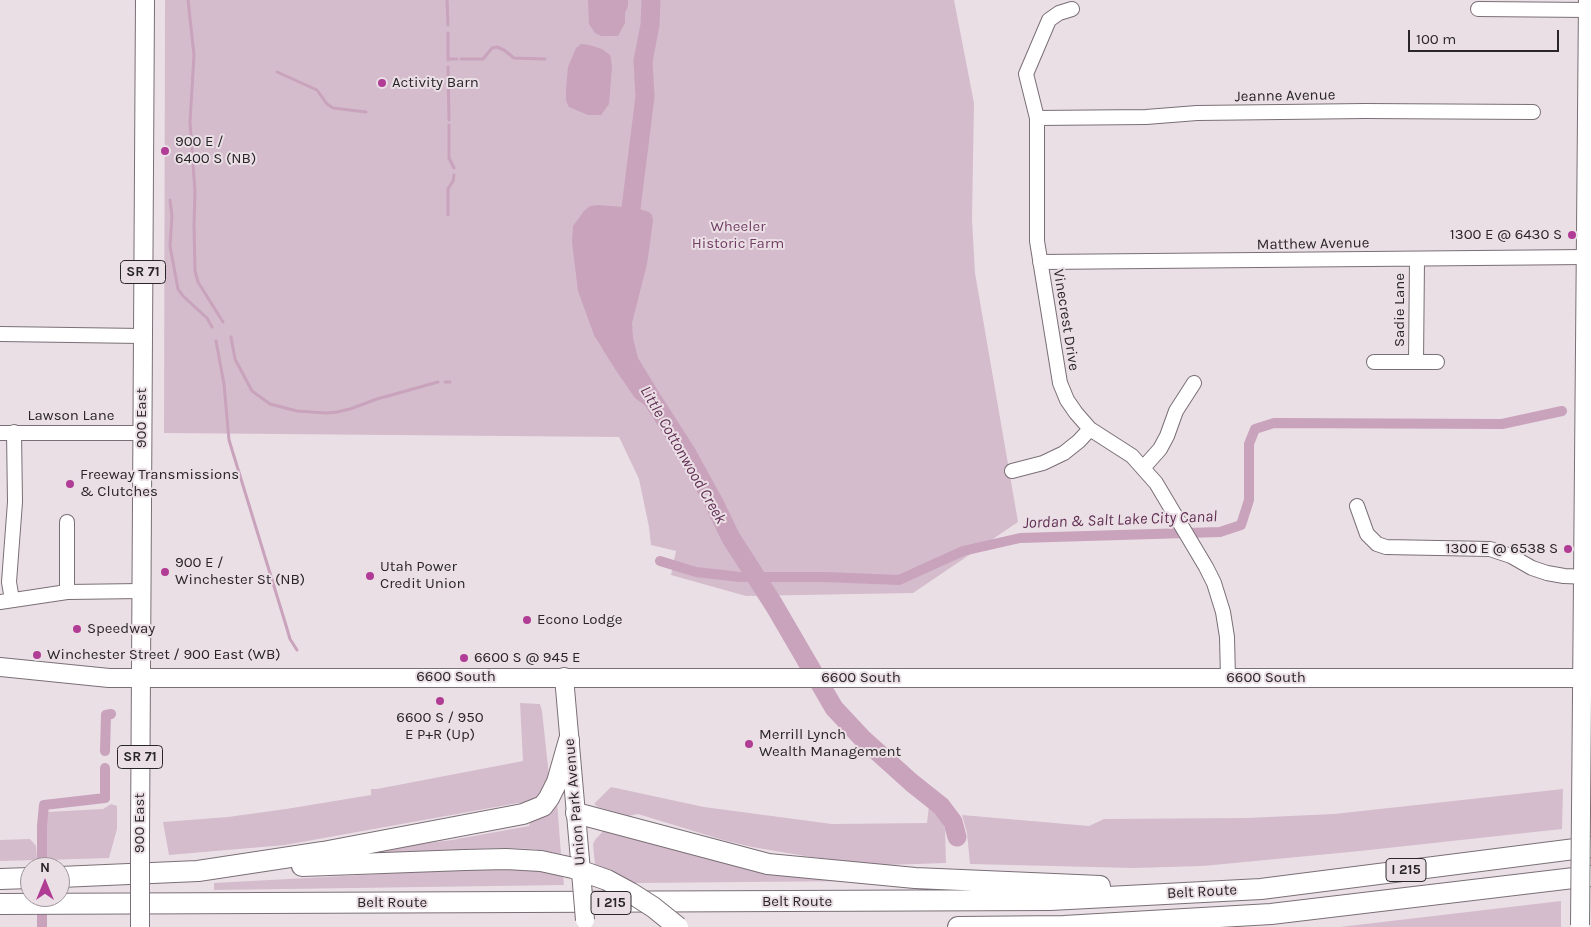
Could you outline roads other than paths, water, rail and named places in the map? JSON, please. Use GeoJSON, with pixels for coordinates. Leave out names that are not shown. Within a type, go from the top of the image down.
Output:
{"type":"FeatureCollection","features":[{"type":"Feature","properties":{"kind":"highway"},"geometry":{"type":"LineString","coordinates":[[198,871],[323,852],[534,811],[543,806],[557,782],[570,740]]}},
{"type":"Feature","properties":{"kind":"highway"},"geometry":{"type":"LineString","coordinates":[[576,813],[768,864],[915,878],[1222,891]]}},
{"type":"Feature","properties":{"kind":"highway","name":"Belt Route"},"geometry":{"type":"LineString","coordinates":[[0,904],[1040,900],[1261,889],[1591,847]]}},
{"type":"Feature","properties":{"kind":"highway"},"geometry":{"type":"LineString","coordinates":[[70,877],[465,860],[506,859],[541,861],[572,868],[607,880],[653,907],[678,927]]}},
{"type":"Feature","properties":{"kind":"highway","name":"Belt Route"},"geometry":{"type":"LineString","coordinates":[[958,927],[1064,926],[1271,914],[1591,876]]}},
{"type":"Feature","properties":{"kind":"highway"},"geometry":{"type":"LineString","coordinates":[[0,879],[20,878]]}},
{"type":"Feature","properties":{"kind":"highway"},"geometry":{"type":"LineString","coordinates":[[1238,927],[1554,880]]}},
{"type":"Feature","properties":{"kind":"main road","name":"900 East"},"geometry":{"type":"LineString","coordinates":[[140,927],[145,0]]}},
{"type":"Feature","properties":{"kind":"main road"},"geometry":{"type":"LineString","coordinates":[[1580,926],[1582,678],[1587,577],[1586,257],[1589,150],[1588,5]]}},
{"type":"Feature","properties":{"kind":"main road","name":"6600 South"},"geometry":{"type":"LineString","coordinates":[[0,667],[109,678],[1582,678]]}},
{"type":"Feature","properties":{"kind":"main road","name":"Union Park Avenue"},"geometry":{"type":"LineString","coordinates":[[564,677],[586,927]]}},
{"type":"Feature","properties":{"kind":"street"},"geometry":{"type":"LineString","coordinates":[[1478,9],[1588,5]]}},
{"type":"Feature","properties":{"kind":"street","name":"Vinecrest Drive"},"geometry":{"type":"LineString","coordinates":[[1072,9],[1059,13],[1049,20],[1027,69],[1026,81],[1037,118],[1036,220],[1040,262],[1060,383],[1067,400],[1076,414],[1090,429],[1132,456],[1144,467],[1183,527],[1214,583],[1223,612],[1227,637],[1228,678]]}},
{"type":"Feature","properties":{"kind":"street","name":"Jeanne Avenue"},"geometry":{"type":"LineString","coordinates":[[1037,118],[1146,117],[1197,113],[1533,112]]}},
{"type":"Feature","properties":{"kind":"street","name":"Matthew Avenue"},"geometry":{"type":"LineString","coordinates":[[1040,262],[1586,257]]}},
{"type":"Feature","properties":{"kind":"street","name":"Sadie Lane"},"geometry":{"type":"LineString","coordinates":[[1416,259],[1416,362]]}},
{"type":"Feature","properties":{"kind":"street"},"geometry":{"type":"LineString","coordinates":[[0,334],[142,336]]}},
{"type":"Feature","properties":{"kind":"street","name":"Sadie Lane"},"geometry":{"type":"LineString","coordinates":[[1374,362],[1437,362]]}},
{"type":"Feature","properties":{"kind":"street"},"geometry":{"type":"LineString","coordinates":[[1144,467],[1160,449],[1176,411],[1194,383]]}},
{"type":"Feature","properties":{"kind":"street"},"geometry":{"type":"LineString","coordinates":[[1012,471],[1043,463],[1064,453],[1090,429]]}},
{"type":"Feature","properties":{"kind":"street"},"geometry":{"type":"LineString","coordinates":[[7,433],[15,502],[6,601],[67,592],[141,591]]}},
{"type":"Feature","properties":{"kind":"street","name":"Lawson Lane"},"geometry":{"type":"LineString","coordinates":[[7,433],[142,433]]}},
{"type":"Feature","properties":{"kind":"street"},"geometry":{"type":"LineString","coordinates":[[1357,506],[1367,534],[1377,544],[1386,547],[1490,549],[1512,556],[1532,568],[1547,573],[1587,577]]}},
{"type":"Feature","properties":{"kind":"street"},"geometry":{"type":"LineString","coordinates":[[67,522],[67,592]]}},
{"type":"Feature","properties":{"kind":"waterway"},"geometry":{"type":"LineString","coordinates":[[188,0],[194,55],[190,122],[195,192],[195,271],[198,282],[223,322]]}},
{"type":"Feature","properties":{"kind":"waterway"},"geometry":{"type":"LineString","coordinates":[[447,0],[448,25]]}},
{"type":"Feature","properties":{"kind":"waterway","name":"Little Cottonwood Creek"},"geometry":{"type":"LineString","coordinates":[[628,232],[645,97],[643,61],[650,25],[651,0]]}},
{"type":"Feature","properties":{"kind":"waterway"},"geometry":{"type":"LineString","coordinates":[[448,33],[448,60]]}},
{"type":"Feature","properties":{"kind":"waterway"},"geometry":{"type":"LineString","coordinates":[[461,59],[483,59],[492,48],[497,47],[514,58],[545,59]]}},
{"type":"Feature","properties":{"kind":"waterway"},"geometry":{"type":"LineString","coordinates":[[448,59],[457,59]]}},
{"type":"Feature","properties":{"kind":"waterway"},"geometry":{"type":"LineString","coordinates":[[448,67],[449,120]]}},
{"type":"Feature","properties":{"kind":"waterway"},"geometry":{"type":"LineString","coordinates":[[277,72],[317,90],[327,104],[333,108],[366,112]]}},
{"type":"Feature","properties":{"kind":"waterway"},"geometry":{"type":"LineString","coordinates":[[449,125],[449,158],[454,168]]}},
{"type":"Feature","properties":{"kind":"waterway"},"geometry":{"type":"LineString","coordinates":[[448,215],[448,189],[454,175]]}},
{"type":"Feature","properties":{"kind":"waterway"},"geometry":{"type":"LineString","coordinates":[[170,200],[172,216],[170,246],[178,289],[207,318],[212,327]]}},
{"type":"Feature","properties":{"kind":"waterway"},"geometry":{"type":"LineString","coordinates":[[231,337],[235,359],[252,391],[270,404],[297,411],[337,412],[438,382]]}},
{"type":"Feature","properties":{"kind":"waterway"},"geometry":{"type":"LineString","coordinates":[[216,341],[224,384],[229,440],[290,639],[297,650]]}},
{"type":"Feature","properties":{"kind":"waterway"},"geometry":{"type":"LineString","coordinates":[[445,382],[450,382]]}},
{"type":"Feature","properties":{"kind":"waterway","name":"Little Cottonwood Creek"},"geometry":{"type":"LineString","coordinates":[[654,402],[686,452],[731,538],[774,605],[834,708],[862,738],[941,806],[953,822],[957,837]]}},
{"type":"Feature","properties":{"kind":"waterway","name":"Jordan & Salt Lake City Canal"},"geometry":{"type":"LineString","coordinates":[[660,561],[696,572],[740,577],[824,577],[899,580],[963,551],[1020,538],[1220,532],[1241,525],[1249,500],[1249,444],[1255,429],[1274,423],[1502,424],[1562,411]]}},
{"type":"Feature","properties":{"kind":"waterway","name":"Jordan & Salt Lake City Canal"},"geometry":{"type":"LineString","coordinates":[[105,751],[106,715],[111,714]]}},
{"type":"Feature","properties":{"kind":"waterway","name":"Jordan & Salt Lake City Canal"},"geometry":{"type":"LineString","coordinates":[[42,857],[44,805],[105,798],[105,768]]}},
{"type":"Feature","properties":{"kind":"waterway","name":"Jordan & Salt Lake City Canal"},"geometry":{"type":"LineString","coordinates":[[42,907],[42,927]]}},
{"type":"Feature","properties":{"kind":"place","name":"Activity Barn"},"geometry":{"type":"Point","coordinates":[382,83]}},
{"type":"Feature","properties":{"kind":"place","name":"900 E / 6400 S (NB)"},"geometry":{"type":"Point","coordinates":[165,151]}},
{"type":"Feature","properties":{"kind":"place","name":"1300 E @ 6430 S"},"geometry":{"type":"Point","coordinates":[1572,235]}},
{"type":"Feature","properties":{"kind":"place","name":"Freeway Transmissions & Clutches"},"geometry":{"type":"Point","coordinates":[70,484]}},
{"type":"Feature","properties":{"kind":"place","name":"1300 E @ 6538 S"},"geometry":{"type":"Point","coordinates":[1568,549]}},
{"type":"Feature","properties":{"kind":"place","name":"900 E / Winchester St (NB)"},"geometry":{"type":"Point","coordinates":[165,572]}},
{"type":"Feature","properties":{"kind":"place","name":"Utah Power Credit Union"},"geometry":{"type":"Point","coordinates":[370,576]}},
{"type":"Feature","properties":{"kind":"place","name":"Econo Lodge"},"geometry":{"type":"Point","coordinates":[527,620]}},
{"type":"Feature","properties":{"kind":"place","name":"Speedway"},"geometry":{"type":"Point","coordinates":[77,629]}},
{"type":"Feature","properties":{"kind":"place","name":"Winchester Street / 900 East (WB)"},"geometry":{"type":"Point","coordinates":[37,655]}},
{"type":"Feature","properties":{"kind":"place","name":"6600 S @ 945 E"},"geometry":{"type":"Point","coordinates":[464,658]}},
{"type":"Feature","properties":{"kind":"place","name":"6600 S / 950 E P+R (Up)"},"geometry":{"type":"Point","coordinates":[440,701]}},
{"type":"Feature","properties":{"kind":"place","name":"Merrill Lynch Wealth Management"},"geometry":{"type":"Point","coordinates":[749,744]}},
{"type":"Feature","properties":{"kind":"park label","name":"Wheeler Historic Farm"},"geometry":{"type":"Point","coordinates":[738,236]}}]}
